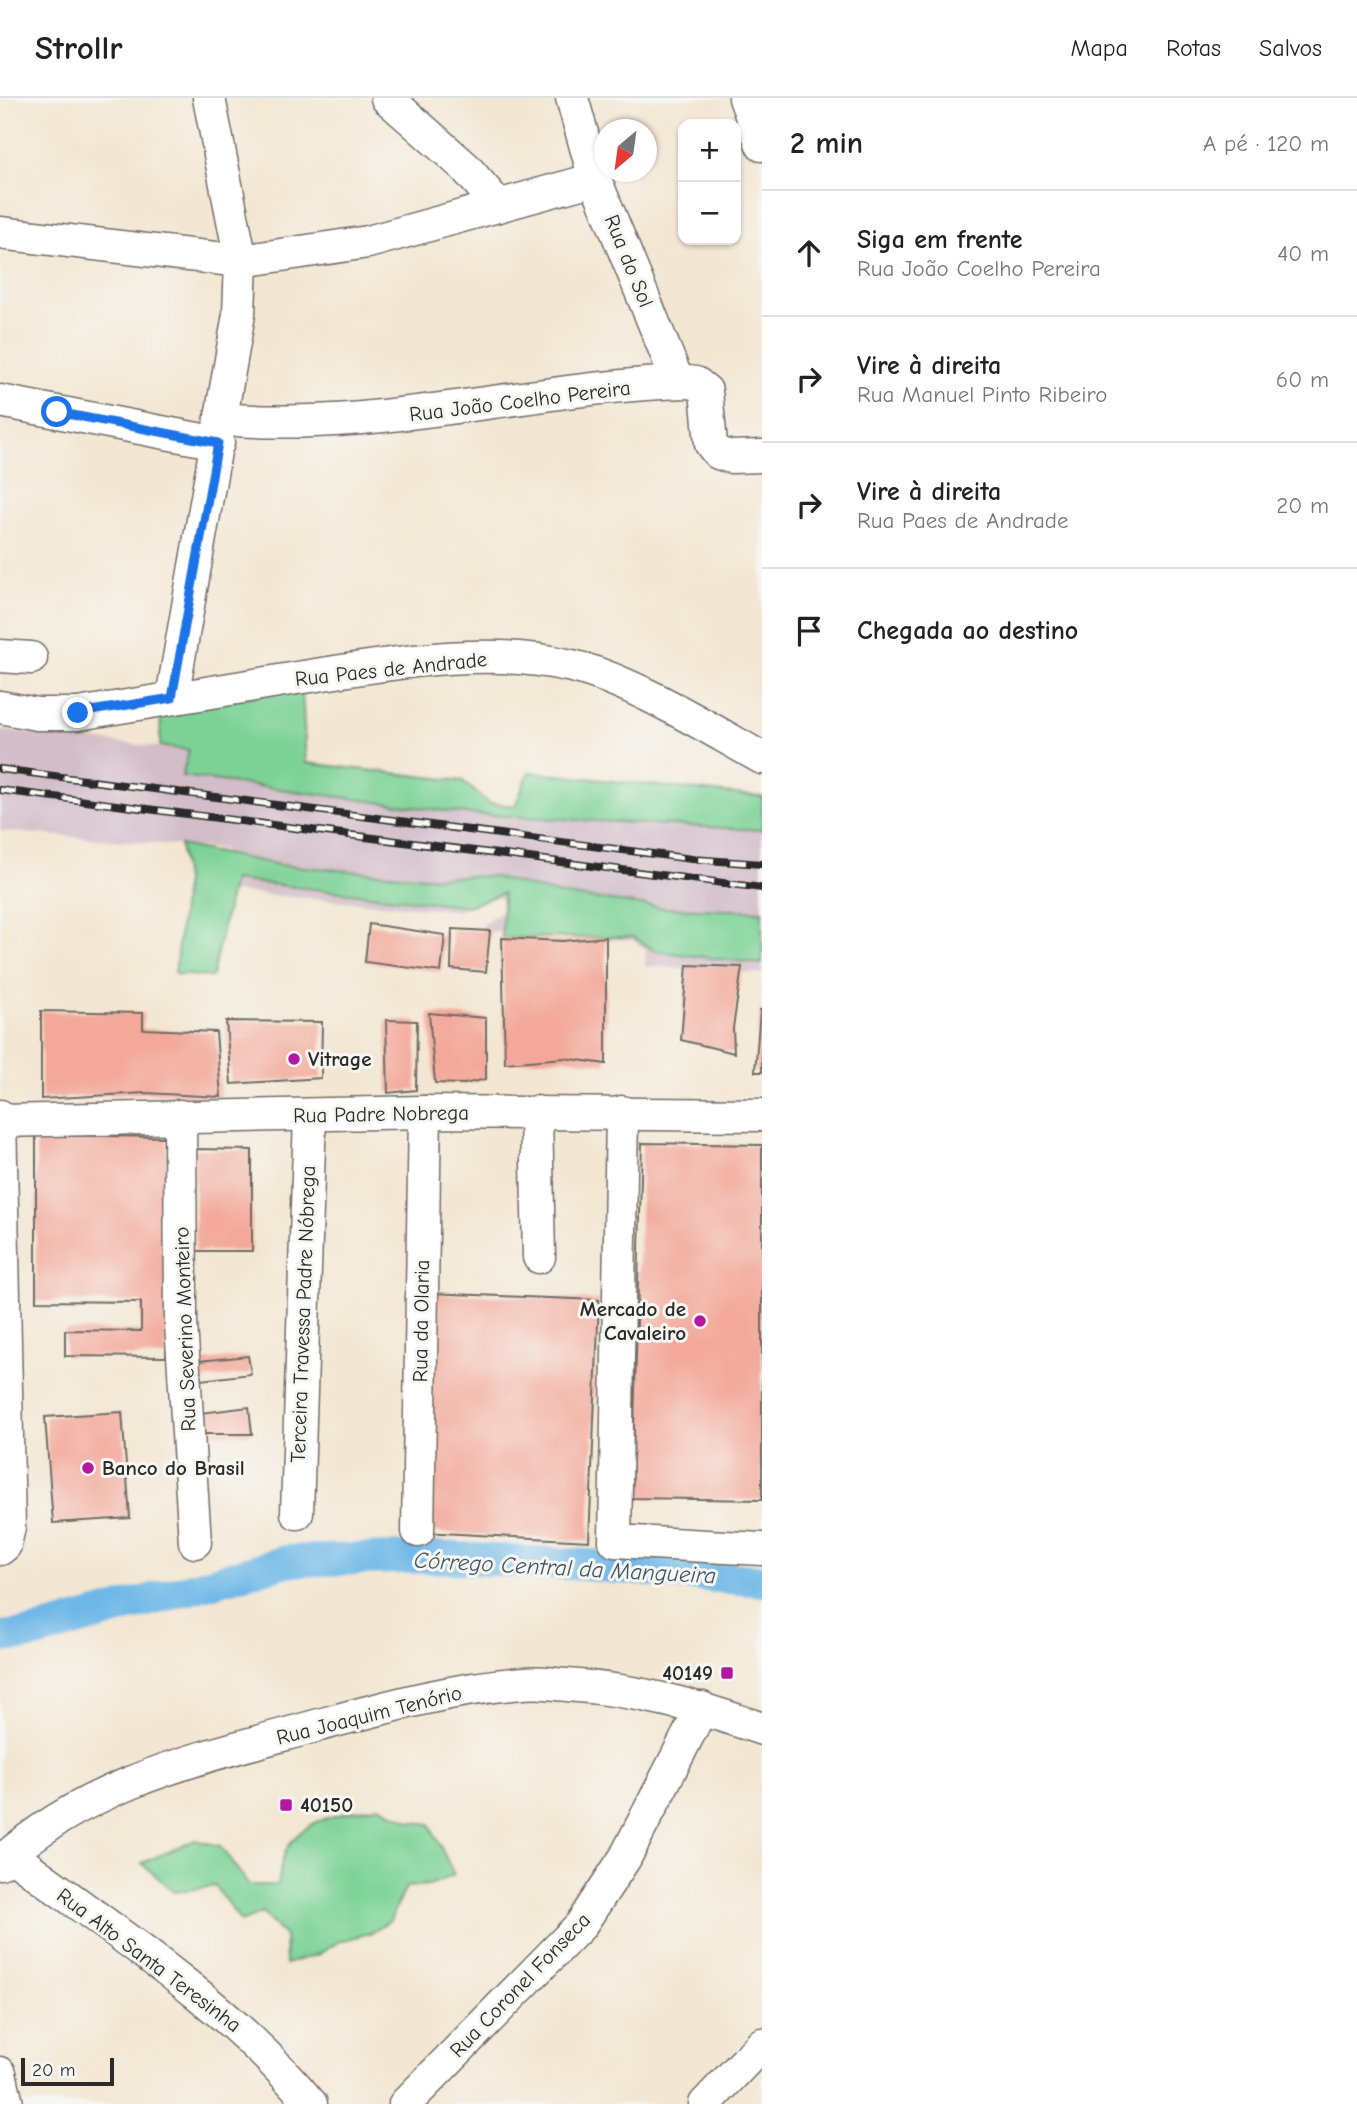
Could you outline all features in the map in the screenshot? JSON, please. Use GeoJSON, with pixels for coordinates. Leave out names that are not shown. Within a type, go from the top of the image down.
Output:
{"type":"FeatureCollection","features":[{"type":"Feature","properties":{"kind":"street"},"geometry":{"type":"LineString","coordinates":[[172,698],[239,314],[241,261],[209,98]]}},
{"type":"Feature","properties":{"kind":"street"},"geometry":{"type":"LineString","coordinates":[[387,98],[465,167],[499,205]]}},
{"type":"Feature","properties":{"kind":"street","name":"Rua do Sol"},"geometry":{"type":"LineString","coordinates":[[572,98],[594,179]]}},
{"type":"Feature","properties":{"kind":"street"},"geometry":{"type":"LineString","coordinates":[[745,98],[762,145]]}},
{"type":"Feature","properties":{"kind":"street"},"geometry":{"type":"LineString","coordinates":[[0,233],[108,248],[241,261],[368,242],[594,179]]}},
{"type":"Feature","properties":{"kind":"street","name":"Rua do Sol"},"geometry":{"type":"LineString","coordinates":[[595,182],[678,383]]}},
{"type":"Feature","properties":{"kind":"street","name":"Rua João Coelho Pereira"},"geometry":{"type":"LineString","coordinates":[[0,401],[220,431],[696,383],[706,390],[711,444],[718,453],[731,457],[762,456]]}},
{"type":"Feature","properties":{"kind":"street","name":"Rua Paes de Andrade"},"geometry":{"type":"LineString","coordinates":[[0,707],[37,714],[78,713],[367,667],[474,657],[525,658],[573,666],[621,685],[762,758]]}},
{"type":"Feature","properties":{"kind":"street","name":"Rua Padre Nobrega"},"geometry":{"type":"LineString","coordinates":[[0,1120],[425,1112],[762,1115]]}},
{"type":"Feature","properties":{"kind":"street","name":"Rua da Olaria"},"geometry":{"type":"LineString","coordinates":[[418,1531],[425,1112]]}},
{"type":"Feature","properties":{"kind":"street"},"geometry":{"type":"LineString","coordinates":[[536,1112],[538,1257]]}},
{"type":"Feature","properties":{"kind":"street"},"geometry":{"type":"LineString","coordinates":[[622,1112],[615,1541],[762,1549]]}},
{"type":"Feature","properties":{"kind":"street","name":"Terceira Travessa Padre Nóbrega"},"geometry":{"type":"LineString","coordinates":[[297,1513],[310,1115]]}},
{"type":"Feature","properties":{"kind":"street","name":"Rua Severino Monteiro"},"geometry":{"type":"LineString","coordinates":[[180,1116],[181,1324],[195,1542]]}},
{"type":"Feature","properties":{"kind":"street"},"geometry":{"type":"LineString","coordinates":[[0,1120],[9,1527],[3,1547]]}},
{"type":"Feature","properties":{"kind":"street","name":"Rua Joaquim Tenório"},"geometry":{"type":"LineString","coordinates":[[5,1859],[51,1823],[105,1793],[180,1763],[424,1697],[526,1682],[623,1689],[702,1708],[762,1729]]}},
{"type":"Feature","properties":{"kind":"street","name":"Rua Coronel Fonseca"},"geometry":{"type":"LineString","coordinates":[[405,2104],[580,1926],[625,1858],[702,1708]]}},
{"type":"Feature","properties":{"kind":"street","name":"Rua Alto Santa Teresinha"},"geometry":{"type":"LineString","coordinates":[[5,1859],[232,2020],[282,2069],[311,2104]]}},
{"type":"Feature","properties":{"kind":"street"},"geometry":{"type":"LineString","coordinates":[[705,2104],[762,2044]]}},
{"type":"Feature","properties":{"kind":"street"},"geometry":{"type":"LineString","coordinates":[[0,2073],[7,2104]]}},
{"type":"Feature","properties":{"kind":"shaded area"},"geometry":{"type":"Polygon","coordinates":[[[0,730],[457,779],[488,803],[762,817],[762,974],[645,966],[646,949],[632,940],[482,931],[483,924],[504,909],[500,897],[470,899],[460,911],[222,891],[224,849],[0,831],[0,730]]]}},
{"type":"Feature","properties":{"kind":"green space"},"geometry":{"type":"Polygon","coordinates":[[[302,688],[306,763],[463,781],[488,803],[515,806],[529,772],[762,797],[762,830],[468,814],[182,776],[189,750],[160,746],[161,712],[302,688]]]}},
{"type":"Feature","properties":{"kind":"green space"},"geometry":{"type":"Polygon","coordinates":[[[180,845],[279,865],[426,877],[491,876],[557,894],[666,908],[762,911],[762,964],[655,951],[633,937],[502,938],[503,893],[468,906],[233,880],[212,977],[175,974],[185,881],[180,845]]]}},
{"type":"Feature","properties":{"kind":"green space"},"geometry":{"type":"Polygon","coordinates":[[[379,1806],[409,1821],[430,1824],[454,1875],[430,1885],[406,1887],[390,1920],[370,1933],[340,1941],[319,1954],[286,1964],[285,1936],[262,1913],[241,1922],[215,1886],[174,1892],[142,1863],[195,1840],[220,1846],[249,1885],[278,1885],[283,1858],[299,1833],[310,1825],[336,1815],[379,1806]]]}},
{"type":"Feature","properties":{"kind":"building"},"geometry":{"type":"Polygon","coordinates":[[[369,924],[445,935],[441,972],[365,962],[369,924]]]}},
{"type":"Feature","properties":{"kind":"building"},"geometry":{"type":"Polygon","coordinates":[[[452,929],[490,931],[486,972],[451,969],[452,929]]]}},
{"type":"Feature","properties":{"kind":"building"},"geometry":{"type":"Polygon","coordinates":[[[606,937],[606,1064],[564,1058],[505,1063],[502,938],[562,941],[606,937]]]}},
{"type":"Feature","properties":{"kind":"building"},"geometry":{"type":"Polygon","coordinates":[[[687,965],[742,967],[733,1028],[734,1053],[681,1040],[687,965]]]}},
{"type":"Feature","properties":{"kind":"building"},"geometry":{"type":"Polygon","coordinates":[[[760,1010],[762,1072],[755,1072],[760,1010]]]}},
{"type":"Feature","properties":{"kind":"building"},"geometry":{"type":"Polygon","coordinates":[[[41,1011],[143,1013],[143,1029],[216,1032],[221,1097],[145,1093],[41,1099],[41,1011]]]}},
{"type":"Feature","properties":{"kind":"building"},"geometry":{"type":"Polygon","coordinates":[[[429,1013],[486,1018],[486,1079],[464,1084],[435,1083],[429,1013]]]}},
{"type":"Feature","properties":{"kind":"building"},"geometry":{"type":"Polygon","coordinates":[[[386,1020],[417,1021],[416,1090],[388,1093],[386,1020]]]}},
{"type":"Feature","properties":{"kind":"building"},"geometry":{"type":"Polygon","coordinates":[[[226,1021],[322,1022],[321,1078],[231,1084],[226,1021]]]}},
{"type":"Feature","properties":{"kind":"building"},"geometry":{"type":"Polygon","coordinates":[[[36,1135],[167,1137],[166,1357],[65,1356],[65,1330],[141,1331],[141,1302],[36,1301],[36,1135]]]}},
{"type":"Feature","properties":{"kind":"building","name":"Mercado de Cavaleiro"},"geometry":{"type":"Polygon","coordinates":[[[642,1143],[762,1145],[762,1500],[632,1498],[642,1143]]]}},
{"type":"Feature","properties":{"kind":"building"},"geometry":{"type":"Polygon","coordinates":[[[194,1149],[252,1150],[252,1251],[195,1251],[194,1149]]]}},
{"type":"Feature","properties":{"kind":"building"},"geometry":{"type":"Polygon","coordinates":[[[429,1293],[599,1300],[589,1541],[424,1532],[429,1293]]]}},
{"type":"Feature","properties":{"kind":"building"},"geometry":{"type":"Polygon","coordinates":[[[248,1356],[251,1374],[201,1380],[199,1361],[248,1356]]]}},
{"type":"Feature","properties":{"kind":"building"},"geometry":{"type":"Polygon","coordinates":[[[249,1407],[252,1434],[202,1434],[200,1413],[249,1407]]]}},
{"type":"Feature","properties":{"kind":"building","name":"Banco do Brasil"},"geometry":{"type":"Polygon","coordinates":[[[122,1412],[130,1518],[53,1523],[45,1417],[122,1412]]]}},
{"type":"Feature","properties":{"kind":"waterway","name":"Córrego Central da Mangueira"},"geometry":{"type":"LineString","coordinates":[[0,1637],[31,1634],[287,1561],[436,1557],[588,1565],[762,1581]]}},
{"type":"Feature","properties":{"kind":"railway"},"geometry":{"type":"LineString","coordinates":[[0,769],[692,859],[762,864]]}},
{"type":"Feature","properties":{"kind":"railway"},"geometry":{"type":"LineString","coordinates":[[0,790],[762,888]]}},
{"type":"Feature","properties":{"kind":"place","name":"Vitrage"},"geometry":{"type":"Point","coordinates":[294,1059]}},
{"type":"Feature","properties":{"kind":"place","name":"Mercado de Cavaleiro"},"geometry":{"type":"Point","coordinates":[700,1321]}},
{"type":"Feature","properties":{"kind":"place","name":"Banco do Brasil"},"geometry":{"type":"Point","coordinates":[88,1468]}},
{"type":"Feature","properties":{"kind":"place","name":"40149"},"geometry":{"type":"Point","coordinates":[727,1673]}},
{"type":"Feature","properties":{"kind":"place","name":"40150"},"geometry":{"type":"Point","coordinates":[286,1805]}},
{"type":"Feature","properties":{"kind":"route"},"geometry":{"type":"LineString","coordinates":[[57,412],[218,443],[172,698],[78,713]]}}]}
